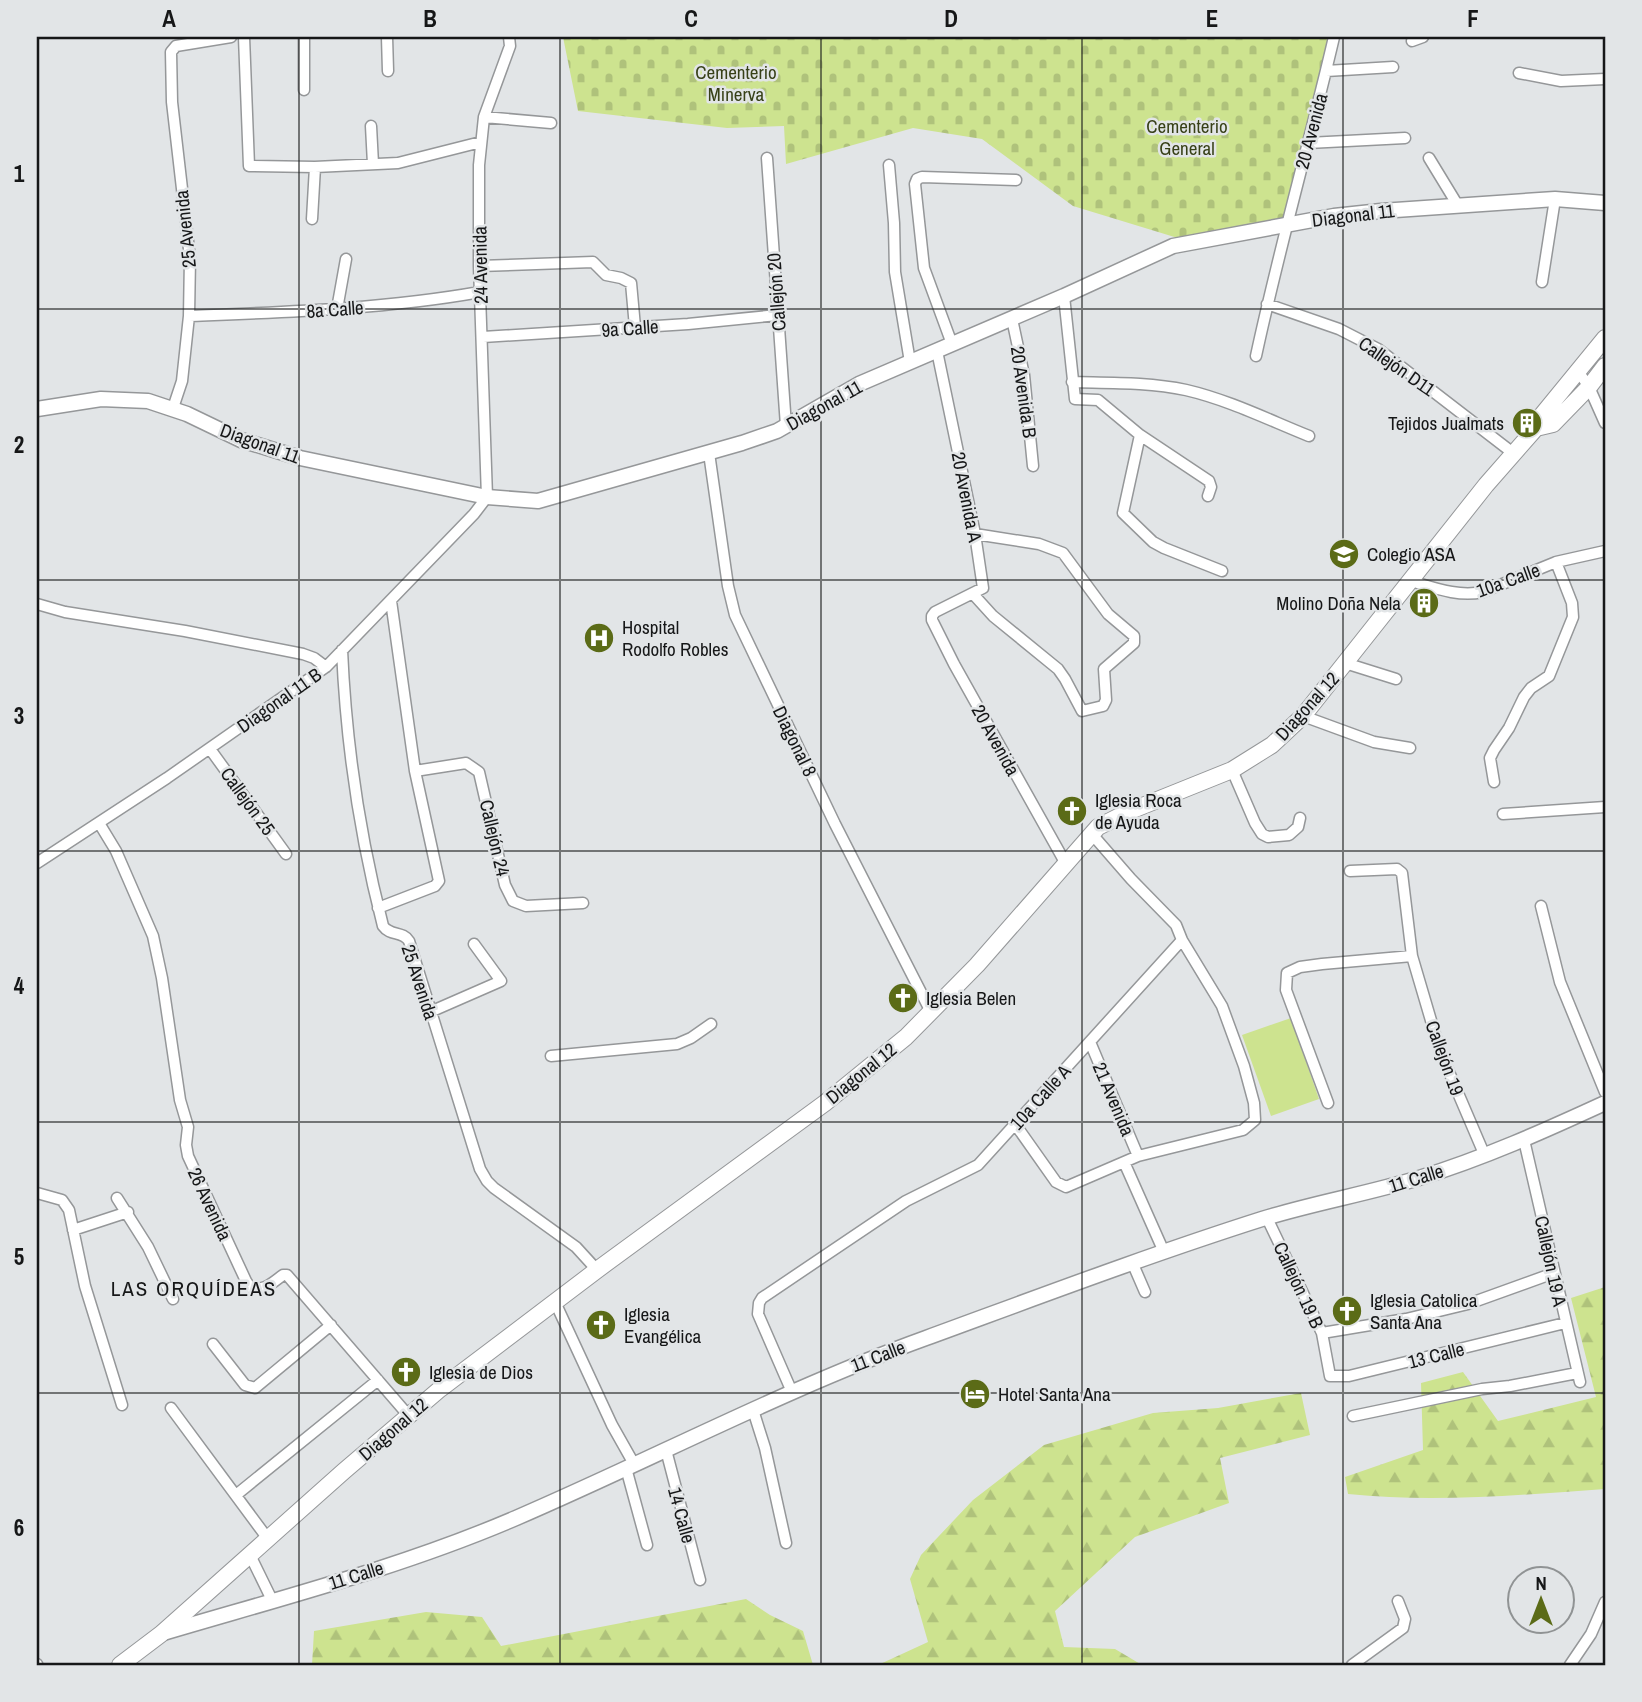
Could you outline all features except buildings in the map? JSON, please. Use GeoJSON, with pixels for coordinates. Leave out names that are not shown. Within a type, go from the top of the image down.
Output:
{"type":"FeatureCollection","features":[{"type":"Feature","properties":{"kind":"main road","name":"Diagonal 12"},"geometry":{"type":"LineString","coordinates":[[120,1665],[161,1634],[408,1415],[482,1356],[825,1102],[906,1037],[977,965],[1091,834],[1115,817],[1232,770],[1272,745],[1303,716],[1513,453],[1536,428],[1542,415],[1605,338]]}},
{"type":"Feature","properties":{"kind":"main road","name":"Diagonal 12"},"geometry":{"type":"LineString","coordinates":[[1536,428],[1553,424],[1589,387],[1605,366]]}},
{"type":"Feature","properties":{"kind":"street","name":"25 Avenida"},"geometry":{"type":"LineString","coordinates":[[173,408],[181,381],[189,316],[189,249],[172,102],[171,52],[173,48],[231,37]]}},
{"type":"Feature","properties":{"kind":"street"},"geometry":{"type":"LineString","coordinates":[[244,37],[249,166],[411,161],[481,142]]}},
{"type":"Feature","properties":{"kind":"street"},"geometry":{"type":"LineString","coordinates":[[304,37],[304,90]]}},
{"type":"Feature","properties":{"kind":"street"},"geometry":{"type":"LineString","coordinates":[[387,37],[388,71]]}},
{"type":"Feature","properties":{"kind":"street","name":"24 Avenida"},"geometry":{"type":"LineString","coordinates":[[487,497],[479,266],[481,142],[484,117],[509,46],[509,37]]}},
{"type":"Feature","properties":{"kind":"street","name":"20 Avenida"},"geometry":{"type":"LineString","coordinates":[[1256,356],[1285,225],[1334,37]]}},
{"type":"Feature","properties":{"kind":"street"},"geometry":{"type":"LineString","coordinates":[[1412,41],[1423,37]]}},
{"type":"Feature","properties":{"kind":"street"},"geometry":{"type":"LineString","coordinates":[[1326,71],[1393,67]]}},
{"type":"Feature","properties":{"kind":"street"},"geometry":{"type":"LineString","coordinates":[[1519,74],[1561,82],[1605,79]]}},
{"type":"Feature","properties":{"kind":"street"},"geometry":{"type":"LineString","coordinates":[[484,117],[551,122]]}},
{"type":"Feature","properties":{"kind":"street"},"geometry":{"type":"LineString","coordinates":[[371,126],[373,164]]}},
{"type":"Feature","properties":{"kind":"street"},"geometry":{"type":"LineString","coordinates":[[1308,143],[1405,138]]}},
{"type":"Feature","properties":{"kind":"street","name":"Callejón 20"},"geometry":{"type":"LineString","coordinates":[[767,158],[786,426]]}},
{"type":"Feature","properties":{"kind":"street"},"geometry":{"type":"LineString","coordinates":[[1429,158],[1457,204]]}},
{"type":"Feature","properties":{"kind":"street"},"geometry":{"type":"LineString","coordinates":[[889,165],[895,272],[910,362]]}},
{"type":"Feature","properties":{"kind":"street"},"geometry":{"type":"LineString","coordinates":[[312,219],[315,166]]}},
{"type":"Feature","properties":{"kind":"street"},"geometry":{"type":"LineString","coordinates":[[952,344],[924,268],[915,184],[917,179],[922,177],[1016,180]]}},
{"type":"Feature","properties":{"kind":"street"},"geometry":{"type":"LineString","coordinates":[[1542,282],[1555,199]]}},
{"type":"Feature","properties":{"kind":"street","name":"Diagonal 11"},"geometry":{"type":"LineString","coordinates":[[37,409],[101,400],[127,399],[161,404],[241,440],[279,452],[487,497],[522,502],[549,499],[762,436],[786,426],[859,384],[1012,319],[1172,246],[1356,214],[1457,204],[1555,199],[1605,203]]}},
{"type":"Feature","properties":{"kind":"street"},"geometry":{"type":"LineString","coordinates":[[337,309],[346,259]]}},
{"type":"Feature","properties":{"kind":"street"},"geometry":{"type":"LineString","coordinates":[[479,266],[593,262],[606,275],[631,283],[635,327]]}},
{"type":"Feature","properties":{"kind":"street","name":"8a Calle"},"geometry":{"type":"LineString","coordinates":[[189,316],[337,309],[417,302],[480,292]]}},
{"type":"Feature","properties":{"kind":"street"},"geometry":{"type":"LineString","coordinates":[[1063,296],[1075,399],[1098,400],[1140,435],[1209,481],[1209,496]]}},
{"type":"Feature","properties":{"kind":"street","name":"Callejón D11"},"geometry":{"type":"LineString","coordinates":[[1267,304],[1339,329],[1378,349],[1513,453]]}},
{"type":"Feature","properties":{"kind":"street","name":"9a Calle"},"geometry":{"type":"LineString","coordinates":[[483,337],[778,315]]}},
{"type":"Feature","properties":{"kind":"street","name":"20 Avenida B"},"geometry":{"type":"LineString","coordinates":[[1012,319],[1024,375],[1033,466]]}},
{"type":"Feature","properties":{"kind":"street","name":"20 Avenida A"},"geometry":{"type":"LineString","coordinates":[[937,351],[975,534],[983,588],[973,594]]}},
{"type":"Feature","properties":{"kind":"street"},"geometry":{"type":"LineString","coordinates":[[1578,371],[1589,387],[1605,423]]}},
{"type":"Feature","properties":{"kind":"street"},"geometry":{"type":"LineString","coordinates":[[1072,382],[1146,385],[1185,390],[1309,436]]}},
{"type":"Feature","properties":{"kind":"street"},"geometry":{"type":"LineString","coordinates":[[1140,435],[1123,513],[1153,542],[1222,571]]}},
{"type":"Feature","properties":{"kind":"street","name":"Diagonal 8"},"geometry":{"type":"LineString","coordinates":[[709,453],[728,586],[735,614],[835,824],[931,1012]]}},
{"type":"Feature","properties":{"kind":"street","name":"Diagonal 11 B"},"geometry":{"type":"LineString","coordinates":[[37,863],[210,749],[326,667],[474,514],[487,497]]}},
{"type":"Feature","properties":{"kind":"street"},"geometry":{"type":"LineString","coordinates":[[973,594],[993,616],[1061,673],[1082,712],[1104,706],[1105,667],[1134,643],[1134,636],[1108,614],[1063,553],[1039,544],[975,534]]}},
{"type":"Feature","properties":{"kind":"street","name":"10a Calle"},"geometry":{"type":"LineString","coordinates":[[1411,581],[1470,595],[1556,562],[1605,551]]}},
{"type":"Feature","properties":{"kind":"street"},"geometry":{"type":"LineString","coordinates":[[1494,782],[1490,758],[1531,688],[1549,676],[1573,617],[1572,603],[1556,562]]}},
{"type":"Feature","properties":{"kind":"street","name":"20 Avenida"},"geometry":{"type":"LineString","coordinates":[[973,594],[933,614],[932,620],[1066,864]]}},
{"type":"Feature","properties":{"kind":"street"},"geometry":{"type":"LineString","coordinates":[[378,908],[435,887],[438,883],[415,771],[391,601]]}},
{"type":"Feature","properties":{"kind":"street"},"geometry":{"type":"LineString","coordinates":[[37,604],[65,612],[185,631],[303,654],[326,667]]}},
{"type":"Feature","properties":{"kind":"street","name":"25 Avenida"},"geometry":{"type":"LineString","coordinates":[[342,650],[354,769],[378,908],[386,930],[405,936],[409,941],[483,1176],[494,1188],[576,1247],[597,1270]]}},
{"type":"Feature","properties":{"kind":"street"},"geometry":{"type":"LineString","coordinates":[[1345,663],[1396,679]]}},
{"type":"Feature","properties":{"kind":"street"},"geometry":{"type":"LineString","coordinates":[[1303,716],[1374,742],[1410,748]]}},
{"type":"Feature","properties":{"kind":"street","name":"Callejón 25"},"geometry":{"type":"LineString","coordinates":[[210,749],[286,854]]}},
{"type":"Feature","properties":{"kind":"street","name":"Callejón 24"},"geometry":{"type":"LineString","coordinates":[[415,771],[466,763],[479,772],[505,885],[513,901],[526,906],[583,903]]}},
{"type":"Feature","properties":{"kind":"street"},"geometry":{"type":"LineString","coordinates":[[1232,770],[1262,834],[1268,837],[1289,835],[1298,827],[1300,818]]}},
{"type":"Feature","properties":{"kind":"street"},"geometry":{"type":"LineString","coordinates":[[1503,814],[1605,807]]}},
{"type":"Feature","properties":{"kind":"street","name":"26 Avenida"},"geometry":{"type":"LineString","coordinates":[[99,823],[116,851],[153,936],[162,973],[180,1100],[188,1127],[186,1150],[248,1284],[254,1289],[264,1288],[283,1275],[288,1275],[408,1415]]}},
{"type":"Feature","properties":{"kind":"street"},"geometry":{"type":"LineString","coordinates":[[1015,1124],[1056,1182],[1063,1187],[1138,1156],[1243,1130],[1255,1120],[1254,1103],[1244,1066],[1222,1006],[1172,919],[1091,834]]}},
{"type":"Feature","properties":{"kind":"street","name":"Callejón 19"},"geometry":{"type":"LineString","coordinates":[[1350,871],[1397,869],[1402,873],[1412,956],[1440,1051],[1485,1156]]}},
{"type":"Feature","properties":{"kind":"street"},"geometry":{"type":"LineString","coordinates":[[1541,906],[1560,982],[1605,1092]]}},
{"type":"Feature","properties":{"kind":"street","name":"10a Calle A"},"geometry":{"type":"LineString","coordinates":[[792,1392],[758,1314],[759,1303],[766,1294],[906,1201],[974,1168],[1182,940]]}},
{"type":"Feature","properties":{"kind":"street"},"geometry":{"type":"LineString","coordinates":[[430,1012],[501,981],[474,944]]}},
{"type":"Feature","properties":{"kind":"street"},"geometry":{"type":"LineString","coordinates":[[1328,1103],[1286,990],[1287,973],[1300,967],[1322,964],[1412,956]]}},
{"type":"Feature","properties":{"kind":"street"},"geometry":{"type":"LineString","coordinates":[[551,1056],[677,1044],[711,1024]]}},
{"type":"Feature","properties":{"kind":"street","name":"21 Avenida"},"geometry":{"type":"LineString","coordinates":[[1090,1042],[1138,1156]]}},
{"type":"Feature","properties":{"kind":"street","name":"11 Calle"},"geometry":{"type":"LineString","coordinates":[[161,1634],[460,1540],[519,1517],[870,1358],[1132,1262],[1267,1218],[1419,1178],[1485,1156],[1605,1103]]}},
{"type":"Feature","properties":{"kind":"street","name":"Callejón 19 A"},"geometry":{"type":"LineString","coordinates":[[1353,1416],[1493,1387],[1578,1377],[1524,1140]]}},
{"type":"Feature","properties":{"kind":"street","name":"21 Avenida"},"geometry":{"type":"LineString","coordinates":[[1124,1162],[1164,1252]]}},
{"type":"Feature","properties":{"kind":"street"},"geometry":{"type":"LineString","coordinates":[[37,1193],[54,1197],[66,1204],[94,1319],[122,1405]]}},
{"type":"Feature","properties":{"kind":"street"},"geometry":{"type":"LineString","coordinates":[[117,1198],[148,1247],[173,1298]]}},
{"type":"Feature","properties":{"kind":"street"},"geometry":{"type":"LineString","coordinates":[[72,1230],[128,1212]]}},
{"type":"Feature","properties":{"kind":"street","name":"Callejón 19 B"},"geometry":{"type":"LineString","coordinates":[[1267,1218],[1322,1334],[1330,1376],[1349,1376]]}},
{"type":"Feature","properties":{"kind":"street"},"geometry":{"type":"LineString","coordinates":[[1132,1262],[1145,1292]]}},
{"type":"Feature","properties":{"kind":"street"},"geometry":{"type":"LineString","coordinates":[[1322,1334],[1406,1319],[1468,1304],[1554,1273]]}},
{"type":"Feature","properties":{"kind":"street"},"geometry":{"type":"LineString","coordinates":[[555,1302],[629,1466],[647,1545]]}},
{"type":"Feature","properties":{"kind":"street","name":"13 Calle"},"geometry":{"type":"LineString","coordinates":[[1349,1376],[1564,1323]]}},
{"type":"Feature","properties":{"kind":"street"},"geometry":{"type":"LineString","coordinates":[[213,1344],[245,1385],[255,1388],[331,1325]]}},
{"type":"Feature","properties":{"kind":"street"},"geometry":{"type":"LineString","coordinates":[[236,1495],[378,1380]]}},
{"type":"Feature","properties":{"kind":"street"},"geometry":{"type":"LineString","coordinates":[[172,1408],[268,1539]]}},
{"type":"Feature","properties":{"kind":"street"},"geometry":{"type":"LineString","coordinates":[[753,1410],[765,1448],[786,1543]]}},
{"type":"Feature","properties":{"kind":"street","name":"14 Calle"},"geometry":{"type":"LineString","coordinates":[[666,1450],[700,1580]]}},
{"type":"Feature","properties":{"kind":"street"},"geometry":{"type":"LineString","coordinates":[[250,1555],[272,1600]]}},
{"type":"Feature","properties":{"kind":"street"},"geometry":{"type":"LineString","coordinates":[[1352,1665],[1403,1628],[1405,1619],[1398,1601]]}},
{"type":"Feature","properties":{"kind":"street"},"geometry":{"type":"LineString","coordinates":[[1570,1665],[1591,1634],[1605,1602]]}},
{"type":"Feature","properties":{"kind":"green space","name":"Cementerio General"},"geometry":{"type":"Polygon","coordinates":[[[563,37],[1331,37],[1286,218],[1181,239],[1073,206],[982,139],[913,128],[786,164],[784,126],[727,128],[578,111],[563,37]]]}},
{"type":"Feature","properties":{"kind":"green space"},"geometry":{"type":"Polygon","coordinates":[[[1291,1018],[1319,1099],[1271,1116],[1242,1035],[1291,1018]]]}},
{"type":"Feature","properties":{"kind":"green space"},"geometry":{"type":"Polygon","coordinates":[[[1605,1287],[1605,1489],[1444,1498],[1348,1494],[1345,1477],[1423,1450],[1421,1383],[1463,1372],[1498,1421],[1596,1397],[1571,1298],[1605,1287]]]}},
{"type":"Feature","properties":{"kind":"green space"},"geometry":{"type":"Polygon","coordinates":[[[1301,1393],[1310,1435],[1220,1458],[1229,1503],[1135,1537],[1055,1611],[1064,1647],[1115,1649],[1142,1665],[878,1665],[928,1642],[910,1579],[921,1555],[973,1500],[1044,1445],[1153,1413],[1218,1408],[1301,1393]]]}},
{"type":"Feature","properties":{"kind":"green space"},"geometry":{"type":"Polygon","coordinates":[[[746,1599],[770,1615],[803,1631],[813,1665],[312,1665],[314,1631],[426,1612],[482,1617],[501,1646],[746,1599]]]}},
{"type":"Feature","properties":{"kind":"place","name":"Tejidos Jualmats"},"geometry":{"type":"Point","coordinates":[1527,423]}},
{"type":"Feature","properties":{"kind":"place","name":"Colegio ASA"},"geometry":{"type":"Point","coordinates":[1344,554]}},
{"type":"Feature","properties":{"kind":"place","name":"Molino Doña Nela"},"geometry":{"type":"Point","coordinates":[1424,603]}},
{"type":"Feature","properties":{"kind":"place","name":"Hospital Rodolfo Robles"},"geometry":{"type":"Point","coordinates":[599,638]}},
{"type":"Feature","properties":{"kind":"place","name":"Iglesia Roca de Ayuda"},"geometry":{"type":"Point","coordinates":[1072,811]}},
{"type":"Feature","properties":{"kind":"place","name":"Iglesia Belen"},"geometry":{"type":"Point","coordinates":[903,998]}},
{"type":"Feature","properties":{"kind":"place","name":"Iglesia Catolica Santa Ana"},"geometry":{"type":"Point","coordinates":[1347,1311]}},
{"type":"Feature","properties":{"kind":"place","name":"Iglesia Evangélica"},"geometry":{"type":"Point","coordinates":[601,1325]}},
{"type":"Feature","properties":{"kind":"place","name":"Iglesia de Dios"},"geometry":{"type":"Point","coordinates":[406,1372]}},
{"type":"Feature","properties":{"kind":"place","name":"Hotel Santa Ana"},"geometry":{"type":"Point","coordinates":[975,1394]}},
{"type":"Feature","properties":{"kind":"district","name":"LAS ORQUÍDEAS"},"geometry":{"type":"Point","coordinates":[194,1288]}},
{"type":"Feature","properties":{"kind":"park label","name":"Cementerio Minerva"},"geometry":{"type":"Point","coordinates":[736,83]}}]}
